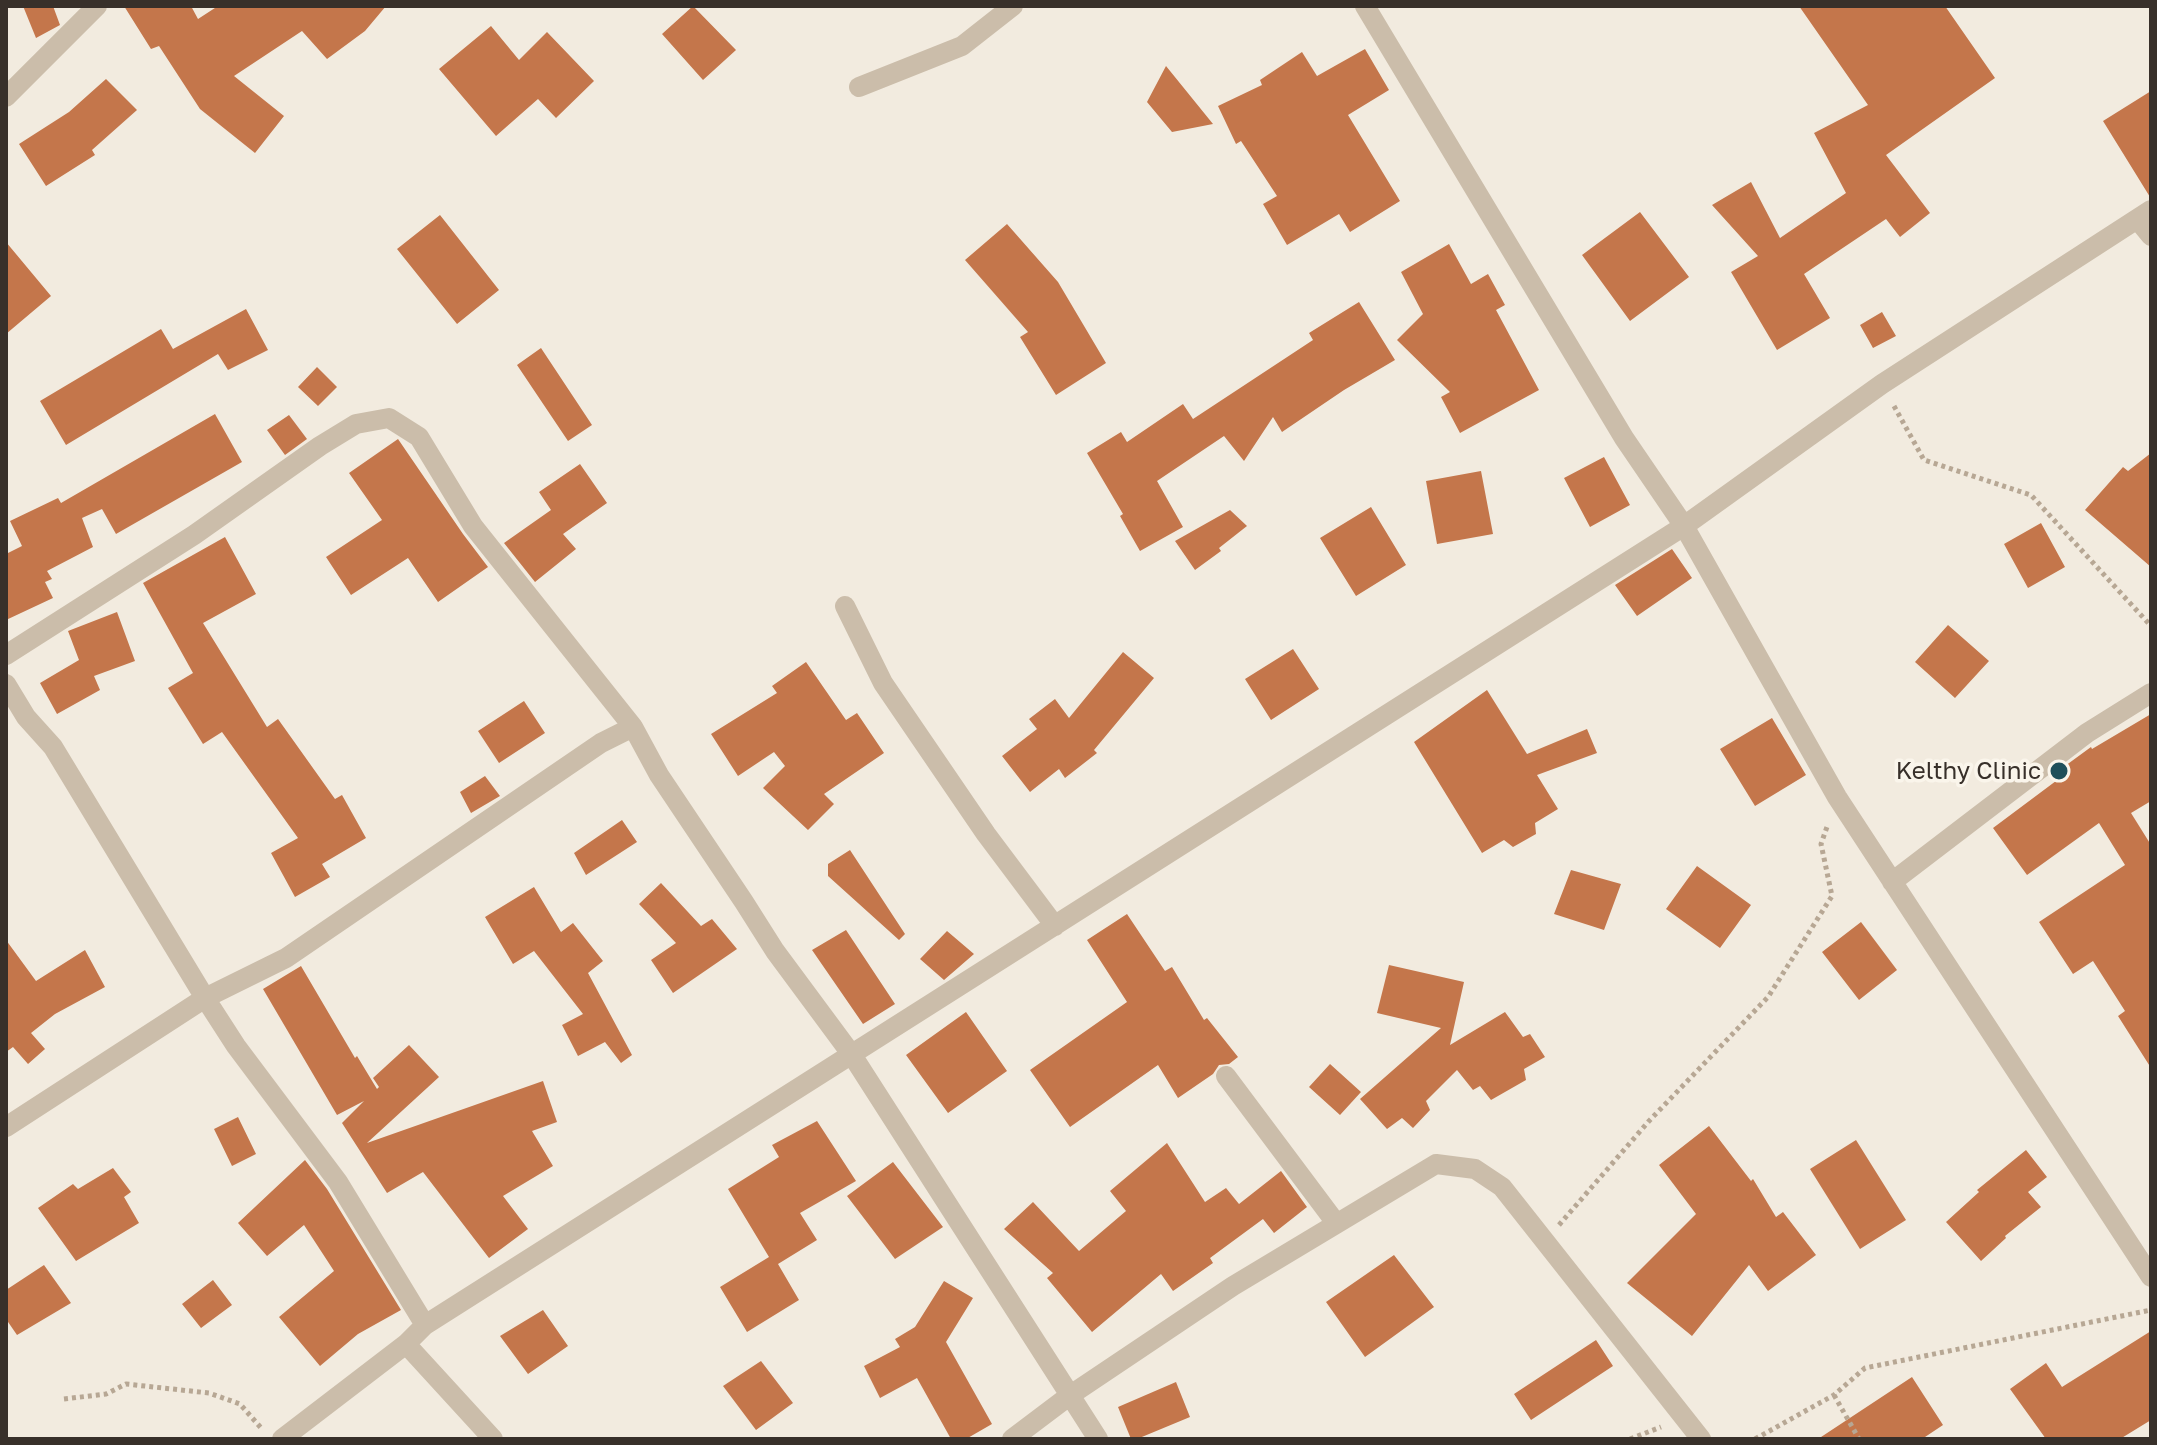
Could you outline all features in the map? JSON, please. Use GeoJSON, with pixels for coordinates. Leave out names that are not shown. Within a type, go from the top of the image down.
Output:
{"type":"FeatureCollection","features":[{"type":"Feature","properties":{"kind":"street"},"geometry":{"type":"LineString","coordinates":[[6,97],[97,6]]}},
{"type":"Feature","properties":{"kind":"street"},"geometry":{"type":"LineString","coordinates":[[859,87],[962,46],[1013,6]]}},
{"type":"Feature","properties":{"kind":"street"},"geometry":{"type":"LineString","coordinates":[[1365,6],[1624,438],[1684,526],[1837,797],[2151,1277]]}},
{"type":"Feature","properties":{"kind":"street"},"geometry":{"type":"LineString","coordinates":[[282,1439],[406,1344],[425,1325],[1684,526],[1882,384],[2144,214],[2151,236]]}},
{"type":"Feature","properties":{"kind":"street"},"geometry":{"type":"LineString","coordinates":[[6,655],[194,535],[356,424],[389,418],[419,437],[473,526],[633,727],[659,775],[775,951],[852,1055],[1098,1439]]}},
{"type":"Feature","properties":{"kind":"street"},"geometry":{"type":"LineString","coordinates":[[845,606],[883,683],[986,834],[1055,926]]}},
{"type":"Feature","properties":{"kind":"street"},"geometry":{"type":"LineString","coordinates":[[6,684],[26,717],[53,747],[236,1046],[338,1182],[425,1325]]}},
{"type":"Feature","properties":{"kind":"street"},"geometry":{"type":"LineString","coordinates":[[1892,882],[2087,733],[2151,693]]}},
{"type":"Feature","properties":{"kind":"street"},"geometry":{"type":"LineString","coordinates":[[6,1127],[205,998],[286,958],[601,743],[633,727]]}},
{"type":"Feature","properties":{"kind":"street"},"geometry":{"type":"LineString","coordinates":[[1226,1076],[1336,1223]]}},
{"type":"Feature","properties":{"kind":"street"},"geometry":{"type":"LineString","coordinates":[[1012,1439],[1069,1396],[1233,1286],[1436,1164],[1475,1169],[1502,1187],[1701,1439]]}},
{"type":"Feature","properties":{"kind":"street"},"geometry":{"type":"LineString","coordinates":[[406,1344],[493,1439]]}},
{"type":"Feature","properties":{"kind":"path"},"geometry":{"type":"LineString","coordinates":[[1882,384],[1924,460],[2031,495],[2151,626]]}},
{"type":"Feature","properties":{"kind":"path"},"geometry":{"type":"LineString","coordinates":[[1545,1241],[1649,1121],[1768,997],[1832,896],[1821,844],[1837,797]]}},
{"type":"Feature","properties":{"kind":"path"},"geometry":{"type":"LineString","coordinates":[[1755,1439],[1834,1395],[1865,1368],[2151,1310]]}},
{"type":"Feature","properties":{"kind":"path"},"geometry":{"type":"LineString","coordinates":[[64,1399],[106,1394],[126,1384],[209,1393],[240,1404],[260,1424],[268,1439]]}},
{"type":"Feature","properties":{"kind":"path"},"geometry":{"type":"LineString","coordinates":[[1834,1395],[1859,1439]]}},
{"type":"Feature","properties":{"kind":"building"},"geometry":{"type":"Polygon","coordinates":[[[23,6],[53,6],[60,25],[36,38],[23,6]]]}},
{"type":"Feature","properties":{"kind":"building"},"geometry":{"type":"Polygon","coordinates":[[[124,6],[191,6],[198,19],[218,6],[386,6],[365,31],[327,59],[302,31],[234,76],[284,116],[255,153],[200,109],[159,46],[151,49],[124,6]]]}},
{"type":"Feature","properties":{"kind":"building"},"geometry":{"type":"Polygon","coordinates":[[[693,6],[736,50],[703,80],[662,34],[693,6]]]}},
{"type":"Feature","properties":{"kind":"building"},"geometry":{"type":"Polygon","coordinates":[[[1799,6],[1945,6],[1995,78],[1886,155],[1930,213],[1900,237],[1886,219],[1804,274],[1830,318],[1777,350],[1731,272],[1758,256],[1712,205],[1751,182],[1780,238],[1846,193],[1814,133],[1868,105],[1799,6]]]}},
{"type":"Feature","properties":{"kind":"building"},"geometry":{"type":"Polygon","coordinates":[[[491,26],[519,60],[547,32],[594,81],[556,118],[538,99],[496,136],[439,69],[491,26]]]}},
{"type":"Feature","properties":{"kind":"building"},"geometry":{"type":"Polygon","coordinates":[[[1365,49],[1389,90],[1348,115],[1400,201],[1350,232],[1339,214],[1287,245],[1263,204],[1277,196],[1241,141],[1236,144],[1218,106],[1262,85],[1260,80],[1302,52],[1317,76],[1365,49]]]}},
{"type":"Feature","properties":{"kind":"building"},"geometry":{"type":"Polygon","coordinates":[[[1166,66],[1213,124],[1172,132],[1147,102],[1166,66]]]}},
{"type":"Feature","properties":{"kind":"building"},"geometry":{"type":"Polygon","coordinates":[[[106,79],[137,110],[92,150],[95,155],[46,186],[19,144],[69,112],[106,79]]]}},
{"type":"Feature","properties":{"kind":"building"},"geometry":{"type":"Polygon","coordinates":[[[2151,91],[2151,197],[2150,197],[2103,121],[2151,91]]]}},
{"type":"Feature","properties":{"kind":"building"},"geometry":{"type":"Polygon","coordinates":[[[1640,212],[1689,277],[1630,321],[1582,255],[1640,212]]]}},
{"type":"Feature","properties":{"kind":"building"},"geometry":{"type":"Polygon","coordinates":[[[440,215],[499,290],[457,324],[397,249],[440,215]]]}},
{"type":"Feature","properties":{"kind":"building"},"geometry":{"type":"Polygon","coordinates":[[[1007,224],[1058,282],[1106,363],[1056,395],[1020,337],[1028,332],[965,260],[1007,224]]]}},
{"type":"Feature","properties":{"kind":"building"},"geometry":{"type":"Polygon","coordinates":[[[6,242],[51,296],[6,334],[6,242]]]}},
{"type":"Feature","properties":{"kind":"building"},"geometry":{"type":"Polygon","coordinates":[[[1449,244],[1471,284],[1488,274],[1505,305],[1496,310],[1539,390],[1460,433],[1441,397],[1450,392],[1397,340],[1423,314],[1401,272],[1449,244]]]}},
{"type":"Feature","properties":{"kind":"building"},"geometry":{"type":"Polygon","coordinates":[[[1359,302],[1395,360],[1282,432],[1273,417],[1244,461],[1224,436],[1157,481],[1183,527],[1140,551],[1120,516],[1123,514],[1087,453],[1121,432],[1127,442],[1183,404],[1193,419],[1313,340],[1309,333],[1359,302]]]}},
{"type":"Feature","properties":{"kind":"building"},"geometry":{"type":"Polygon","coordinates":[[[246,309],[268,350],[228,370],[218,354],[66,445],[40,401],[161,329],[173,349],[246,309]]]}},
{"type":"Feature","properties":{"kind":"building"},"geometry":{"type":"Polygon","coordinates":[[[1882,312],[1896,336],[1873,348],[1860,325],[1882,312]]]}},
{"type":"Feature","properties":{"kind":"building"},"geometry":{"type":"Polygon","coordinates":[[[541,348],[592,425],[568,441],[517,365],[541,348]]]}},
{"type":"Feature","properties":{"kind":"building"},"geometry":{"type":"Polygon","coordinates":[[[317,367],[337,387],[318,406],[298,387],[317,367]]]}},
{"type":"Feature","properties":{"kind":"building"},"geometry":{"type":"Polygon","coordinates":[[[215,414],[242,462],[116,534],[102,509],[82,518],[93,547],[47,571],[52,579],[45,582],[53,598],[6,620],[6,554],[22,546],[10,521],[58,498],[61,503],[215,414]]]}},
{"type":"Feature","properties":{"kind":"building"},"geometry":{"type":"Polygon","coordinates":[[[289,415],[307,439],[285,455],[267,430],[289,415]]]}},
{"type":"Feature","properties":{"kind":"building"},"geometry":{"type":"Polygon","coordinates":[[[398,439],[488,567],[438,602],[408,558],[351,595],[326,557],[382,520],[349,473],[398,439]]]}},
{"type":"Feature","properties":{"kind":"building"},"geometry":{"type":"Polygon","coordinates":[[[2151,453],[2151,567],[2085,510],[2123,467],[2128,471],[2151,453]]]}},
{"type":"Feature","properties":{"kind":"building"},"geometry":{"type":"Polygon","coordinates":[[[1604,457],[1630,505],[1590,527],[1564,478],[1604,457]]]}},
{"type":"Feature","properties":{"kind":"building"},"geometry":{"type":"Polygon","coordinates":[[[580,464],[607,503],[563,534],[576,549],[535,582],[504,543],[551,510],[539,492],[580,464]]]}},
{"type":"Feature","properties":{"kind":"building"},"geometry":{"type":"Polygon","coordinates":[[[1481,471],[1493,534],[1437,544],[1426,481],[1481,471]]]}},
{"type":"Feature","properties":{"kind":"building"},"geometry":{"type":"Polygon","coordinates":[[[1371,507],[1406,565],[1356,596],[1320,538],[1371,507]]]}},
{"type":"Feature","properties":{"kind":"building"},"geometry":{"type":"Polygon","coordinates":[[[1230,510],[1247,526],[1195,570],[1175,541],[1230,510]]]}},
{"type":"Feature","properties":{"kind":"building"},"geometry":{"type":"Polygon","coordinates":[[[2041,523],[2065,567],[2028,588],[2004,544],[2041,523]]]}},
{"type":"Feature","properties":{"kind":"building"},"geometry":{"type":"Polygon","coordinates":[[[225,537],[256,594],[203,623],[267,727],[278,719],[335,799],[342,795],[366,838],[322,864],[330,877],[295,897],[271,853],[298,838],[222,732],[203,744],[168,688],[193,673],[143,583],[225,537]]]}},
{"type":"Feature","properties":{"kind":"building"},"geometry":{"type":"Polygon","coordinates":[[[1672,549],[1692,578],[1637,616],[1615,585],[1672,549]]]}},
{"type":"Feature","properties":{"kind":"building"},"geometry":{"type":"Polygon","coordinates":[[[117,612],[135,661],[94,676],[100,690],[57,714],[40,683],[79,660],[68,631],[117,612]]]}},
{"type":"Feature","properties":{"kind":"building"},"geometry":{"type":"Polygon","coordinates":[[[1948,625],[1989,661],[1955,698],[1915,662],[1948,625]]]}},
{"type":"Feature","properties":{"kind":"building"},"geometry":{"type":"Polygon","coordinates":[[[1293,649],[1319,689],[1271,720],[1245,679],[1293,649]]]}},
{"type":"Feature","properties":{"kind":"building"},"geometry":{"type":"Polygon","coordinates":[[[1123,652],[1154,678],[1094,750],[1097,753],[1065,778],[1059,769],[1030,792],[1002,756],[1037,729],[1029,719],[1055,699],[1069,718],[1123,652]]]}},
{"type":"Feature","properties":{"kind":"building"},"geometry":{"type":"Polygon","coordinates":[[[806,662],[846,720],[857,713],[884,753],[824,794],[834,804],[808,830],[763,788],[785,766],[774,752],[738,776],[711,734],[777,693],[772,686],[806,662]]]}},
{"type":"Feature","properties":{"kind":"building"},"geometry":{"type":"Polygon","coordinates":[[[1487,690],[1527,754],[1587,729],[1597,753],[1537,775],[1558,809],[1535,823],[1536,834],[1513,847],[1504,840],[1482,853],[1414,742],[1487,690]]]}},
{"type":"Feature","properties":{"kind":"building"},"geometry":{"type":"Polygon","coordinates":[[[524,701],[545,733],[499,763],[478,731],[524,701]]]}},
{"type":"Feature","properties":{"kind":"building"},"geometry":{"type":"Polygon","coordinates":[[[2151,714],[2151,801],[2131,813],[2151,845],[2151,1068],[2118,1016],[2125,1011],[2093,961],[2073,974],[2039,922],[2125,865],[2099,823],[2027,875],[1993,828],[2068,772],[2065,766],[2091,747],[2151,714]]]}},
{"type":"Feature","properties":{"kind":"building"},"geometry":{"type":"Polygon","coordinates":[[[1772,718],[1806,775],[1755,806],[1720,749],[1772,718]]]}},
{"type":"Feature","properties":{"kind":"building"},"geometry":{"type":"Polygon","coordinates":[[[485,776],[500,796],[471,813],[460,792],[485,776]]]}},
{"type":"Feature","properties":{"kind":"building"},"geometry":{"type":"Polygon","coordinates":[[[622,820],[637,842],[586,875],[574,853],[622,820]]]}},
{"type":"Feature","properties":{"kind":"building"},"geometry":{"type":"Polygon","coordinates":[[[850,850],[905,934],[899,940],[828,876],[828,864],[850,850]]]}},
{"type":"Feature","properties":{"kind":"building"},"geometry":{"type":"Polygon","coordinates":[[[1697,866],[1751,905],[1720,948],[1666,909],[1697,866]]]}},
{"type":"Feature","properties":{"kind":"building"},"geometry":{"type":"Polygon","coordinates":[[[1571,870],[1621,884],[1604,930],[1554,914],[1571,870]]]}},
{"type":"Feature","properties":{"kind":"building"},"geometry":{"type":"Polygon","coordinates":[[[661,883],[701,926],[712,919],[737,949],[673,993],[651,960],[676,943],[639,904],[661,883]]]}},
{"type":"Feature","properties":{"kind":"building"},"geometry":{"type":"Polygon","coordinates":[[[534,887],[561,932],[573,923],[603,961],[588,973],[632,1055],[621,1063],[605,1042],[578,1056],[562,1025],[583,1014],[534,951],[513,964],[485,917],[534,887]]]}},
{"type":"Feature","properties":{"kind":"building"},"geometry":{"type":"Polygon","coordinates":[[[1127,914],[1165,971],[1172,967],[1204,1020],[1207,1018],[1238,1057],[1229,1064],[1219,1065],[1213,1074],[1178,1098],[1158,1065],[1070,1127],[1030,1070],[1127,1002],[1087,940],[1127,914]]]}},
{"type":"Feature","properties":{"kind":"building"},"geometry":{"type":"Polygon","coordinates":[[[1861,922],[1897,970],[1859,1000],[1822,952],[1861,922]]]}},
{"type":"Feature","properties":{"kind":"building"},"geometry":{"type":"Polygon","coordinates":[[[846,930],[895,1004],[863,1024],[812,950],[846,930]]]}},
{"type":"Feature","properties":{"kind":"building"},"geometry":{"type":"Polygon","coordinates":[[[947,931],[974,954],[944,980],[920,959],[947,931]]]}},
{"type":"Feature","properties":{"kind":"building"},"geometry":{"type":"Polygon","coordinates":[[[6,940],[36,981],[85,950],[105,987],[55,1014],[31,1033],[45,1049],[28,1064],[13,1047],[6,1052],[6,940]]]}},
{"type":"Feature","properties":{"kind":"building"},"geometry":{"type":"Polygon","coordinates":[[[1389,965],[1464,982],[1450,1045],[1505,1012],[1523,1037],[1530,1034],[1545,1057],[1524,1069],[1526,1080],[1491,1100],[1480,1086],[1473,1090],[1457,1070],[1426,1101],[1430,1110],[1413,1128],[1402,1118],[1387,1129],[1360,1099],[1441,1028],[1377,1013],[1389,965]]]}},
{"type":"Feature","properties":{"kind":"building"},"geometry":{"type":"Polygon","coordinates":[[[301,966],[355,1058],[357,1056],[377,1089],[379,1087],[373,1078],[409,1045],[439,1077],[367,1143],[543,1081],[557,1122],[532,1131],[553,1166],[503,1196],[528,1229],[489,1258],[423,1172],[387,1193],[342,1123],[364,1101],[337,1115],[263,989],[301,966]]]}},
{"type":"Feature","properties":{"kind":"building"},"geometry":{"type":"Polygon","coordinates":[[[966,1012],[1007,1071],[948,1113],[906,1055],[966,1012]]]}},
{"type":"Feature","properties":{"kind":"building"},"geometry":{"type":"Polygon","coordinates":[[[1330,1064],[1361,1092],[1340,1115],[1309,1087],[1330,1064]]]}},
{"type":"Feature","properties":{"kind":"building"},"geometry":{"type":"Polygon","coordinates":[[[238,1117],[256,1154],[232,1166],[214,1129],[238,1117]]]}},
{"type":"Feature","properties":{"kind":"building"},"geometry":{"type":"Polygon","coordinates":[[[817,1121],[856,1181],[800,1213],[817,1240],[778,1264],[799,1300],[747,1332],[720,1287],[769,1257],[728,1189],[779,1157],[772,1145],[817,1121]]]}},
{"type":"Feature","properties":{"kind":"building"},"geometry":{"type":"Polygon","coordinates":[[[1709,1126],[1751,1181],[1753,1179],[1776,1217],[1783,1212],[1816,1255],[1768,1291],[1749,1265],[1692,1336],[1627,1283],[1696,1214],[1659,1165],[1709,1126]]]}},
{"type":"Feature","properties":{"kind":"building"},"geometry":{"type":"Polygon","coordinates":[[[1856,1140],[1906,1220],[1860,1249],[1810,1169],[1856,1140]]]}},
{"type":"Feature","properties":{"kind":"building"},"geometry":{"type":"Polygon","coordinates":[[[1167,1143],[1205,1202],[1226,1188],[1239,1204],[1281,1171],[1307,1207],[1274,1233],[1263,1219],[1210,1258],[1213,1263],[1173,1291],[1161,1274],[1092,1332],[1047,1278],[1053,1273],[1004,1229],[1033,1202],[1079,1251],[1126,1211],[1110,1191],[1167,1143]]]}},
{"type":"Feature","properties":{"kind":"building"},"geometry":{"type":"Polygon","coordinates":[[[2026,1150],[2047,1177],[2028,1192],[2041,1207],[2005,1236],[1981,1261],[1946,1222],[1979,1192],[1977,1190],[2026,1150]]]}},
{"type":"Feature","properties":{"kind":"building"},"geometry":{"type":"Polygon","coordinates":[[[305,1160],[327,1189],[401,1310],[358,1334],[320,1366],[279,1317],[334,1271],[304,1225],[267,1256],[238,1223],[305,1160]]]}},
{"type":"Feature","properties":{"kind":"building"},"geometry":{"type":"Polygon","coordinates":[[[893,1162],[943,1227],[895,1259],[847,1196],[893,1162]]]}},
{"type":"Feature","properties":{"kind":"building"},"geometry":{"type":"Polygon","coordinates":[[[113,1168],[131,1192],[124,1197],[139,1223],[76,1261],[38,1208],[73,1184],[78,1189],[113,1168]]]}},
{"type":"Feature","properties":{"kind":"building"},"geometry":{"type":"Polygon","coordinates":[[[1394,1255],[1434,1307],[1365,1357],[1326,1302],[1394,1255]]]}},
{"type":"Feature","properties":{"kind":"building"},"geometry":{"type":"Polygon","coordinates":[[[44,1265],[71,1303],[17,1335],[6,1319],[6,1290],[44,1265]]]}},
{"type":"Feature","properties":{"kind":"building"},"geometry":{"type":"Polygon","coordinates":[[[213,1280],[232,1305],[201,1328],[182,1304],[213,1280]]]}},
{"type":"Feature","properties":{"kind":"building"},"geometry":{"type":"Polygon","coordinates":[[[944,1281],[973,1298],[946,1342],[992,1424],[966,1439],[951,1439],[917,1378],[880,1398],[864,1366],[900,1347],[895,1339],[915,1327],[944,1281]]]}},
{"type":"Feature","properties":{"kind":"building"},"geometry":{"type":"Polygon","coordinates":[[[543,1310],[568,1346],[528,1374],[500,1336],[543,1310]]]}},
{"type":"Feature","properties":{"kind":"building"},"geometry":{"type":"Polygon","coordinates":[[[2151,1331],[2151,1420],[2120,1439],[2046,1439],[2010,1389],[2046,1363],[2062,1387],[2151,1331]]]}},
{"type":"Feature","properties":{"kind":"building"},"geometry":{"type":"Polygon","coordinates":[[[1596,1340],[1613,1366],[1531,1420],[1514,1394],[1596,1340]]]}},
{"type":"Feature","properties":{"kind":"building"},"geometry":{"type":"Polygon","coordinates":[[[761,1361],[793,1403],[756,1430],[723,1386],[761,1361]]]}},
{"type":"Feature","properties":{"kind":"building"},"geometry":{"type":"Polygon","coordinates":[[[1912,1377],[1943,1425],[1922,1439],[1818,1439],[1912,1377]]]}},
{"type":"Feature","properties":{"kind":"building"},"geometry":{"type":"Polygon","coordinates":[[[1176,1382],[1190,1417],[1131,1439],[1118,1407],[1176,1382]]]}},
{"type":"Feature","properties":{"kind":"place","name":"Kelthy Clinic"},"geometry":{"type":"Point","coordinates":[2059,771]}}]}
